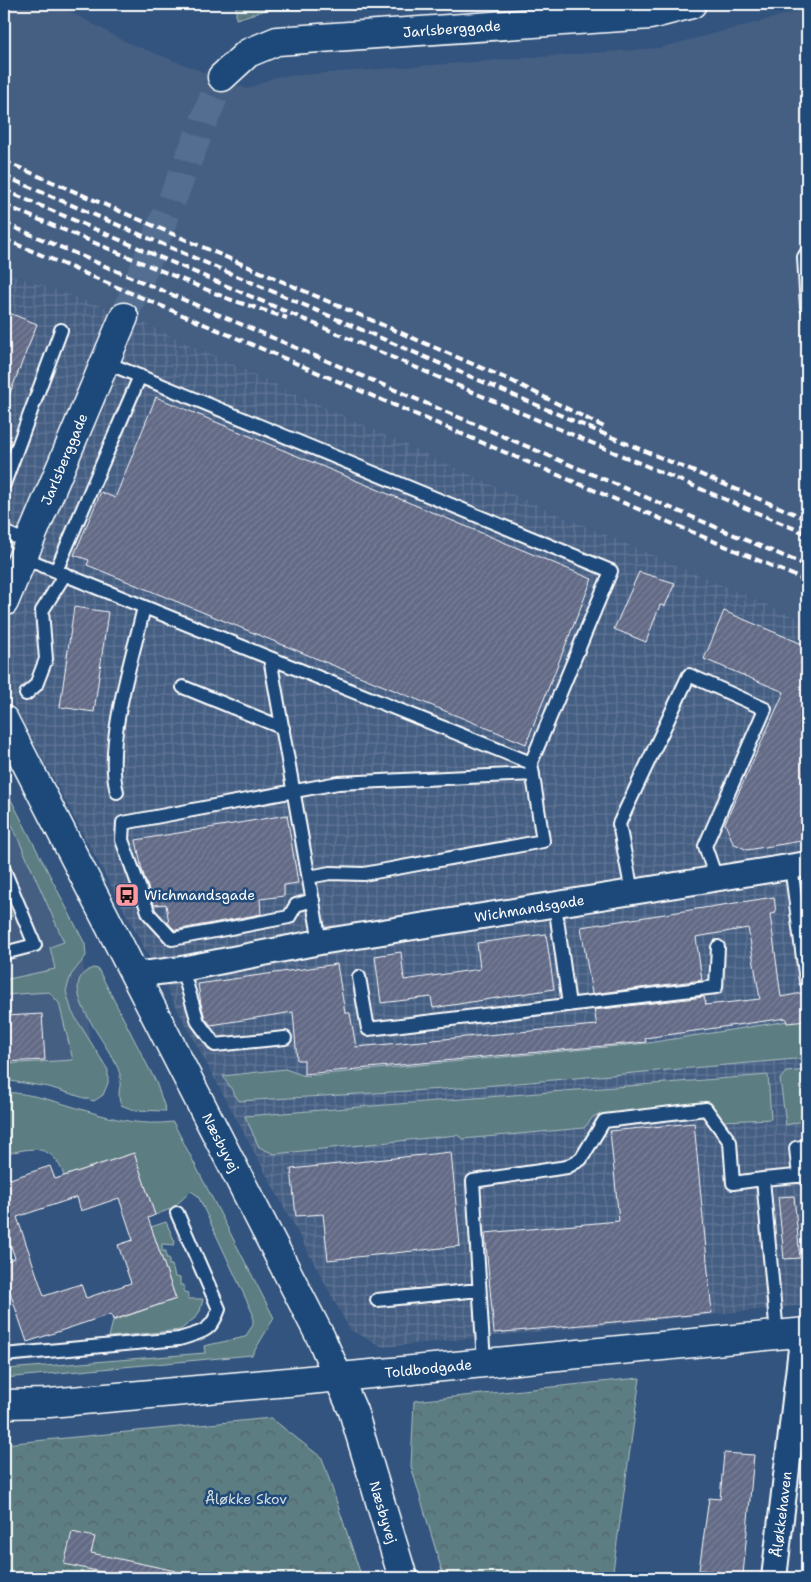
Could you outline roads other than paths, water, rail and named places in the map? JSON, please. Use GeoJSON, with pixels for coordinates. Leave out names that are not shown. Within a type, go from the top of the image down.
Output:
{"type":"FeatureCollection","features":[{"type":"Feature","properties":{"kind":"street","name":"Jarlsberggade"},"geometry":{"type":"LineString","coordinates":[[222,77],[248,53],[277,41],[650,15],[692,4]]}},
{"type":"Feature","properties":{"kind":"street","name":"Jarlsberggade"},"geometry":{"type":"LineString","coordinates":[[4,602],[124,318]]}},
{"type":"Feature","properties":{"kind":"street","name":"Næsbyvej"},"geometry":{"type":"LineString","coordinates":[[4,720],[290,1274],[338,1377],[353,1411],[403,1578]]}},
{"type":"Feature","properties":{"kind":"street","name":"Wichmandsgade"},"geometry":{"type":"LineString","coordinates":[[134,975],[182,969],[320,942],[799,865]]}},
{"type":"Feature","properties":{"kind":"street","name":"Toldbodgade"},"geometry":{"type":"LineString","coordinates":[[4,1404],[49,1403],[796,1333]]}},
{"type":"Feature","properties":{"kind":"street","name":"Åløkkehaven"},"geometry":{"type":"LineString","coordinates":[[774,1578],[796,1333]]}},
{"type":"Feature","properties":{"kind":"street","name":"Toldbodgade"},"geometry":{"type":"LineString","coordinates":[[4,1412],[49,1403]]}},
{"type":"Feature","properties":{"kind":"lane"},"geometry":{"type":"LineString","coordinates":[[807,252],[804,256],[807,307]]}},
{"type":"Feature","properties":{"kind":"lane"},"geometry":{"type":"LineString","coordinates":[[4,484],[61,330]]}},
{"type":"Feature","properties":{"kind":"lane"},"geometry":{"type":"LineString","coordinates":[[105,362],[611,571],[532,769],[542,841],[364,874],[309,876]]}},
{"type":"Feature","properties":{"kind":"lane"},"geometry":{"type":"LineString","coordinates":[[26,694],[36,685],[46,659],[42,611],[60,573],[140,376]]}},
{"type":"Feature","properties":{"kind":"lane"},"geometry":{"type":"LineString","coordinates":[[4,532],[60,573],[270,658],[532,769]]}},
{"type":"Feature","properties":{"kind":"lane"},"geometry":{"type":"LineString","coordinates":[[117,792],[113,777],[118,724],[144,607]]}},
{"type":"Feature","properties":{"kind":"lane"},"geometry":{"type":"LineString","coordinates":[[270,658],[320,942]]}},
{"type":"Feature","properties":{"kind":"lane"},"geometry":{"type":"LineString","coordinates":[[632,892],[619,824],[689,675],[766,709],[705,846],[716,878]]}},
{"type":"Feature","properties":{"kind":"lane"},"geometry":{"type":"LineString","coordinates":[[183,687],[283,728]]}},
{"type":"Feature","properties":{"kind":"lane"},"geometry":{"type":"LineString","coordinates":[[313,900],[296,905],[290,917],[172,939],[150,914],[122,840],[123,823],[338,783],[532,769]]}},
{"type":"Feature","properties":{"kind":"lane"},"geometry":{"type":"LineString","coordinates":[[799,865],[806,981]]}},
{"type":"Feature","properties":{"kind":"lane"},"geometry":{"type":"LineString","coordinates":[[4,870],[35,945],[4,953]]}},
{"type":"Feature","properties":{"kind":"lane"},"geometry":{"type":"LineString","coordinates":[[555,904],[569,1005]]}},
{"type":"Feature","properties":{"kind":"lane"},"geometry":{"type":"LineString","coordinates":[[359,977],[368,1029],[716,987],[718,947]]}},
{"type":"Feature","properties":{"kind":"lane"},"geometry":{"type":"LineString","coordinates":[[182,969],[198,1022],[215,1044],[285,1038]]}},
{"type":"Feature","properties":{"kind":"lane"},"geometry":{"type":"LineString","coordinates":[[484,1363],[473,1181],[567,1168],[581,1159],[604,1121],[706,1109],[730,1142],[732,1183],[803,1175],[796,1148],[807,1146]]}},
{"type":"Feature","properties":{"kind":"lane"},"geometry":{"type":"LineString","coordinates":[[763,1179],[796,1333]]}},
{"type":"Feature","properties":{"kind":"lane"},"geometry":{"type":"LineString","coordinates":[[4,1356],[179,1339],[205,1331],[214,1323],[219,1309],[177,1213]]}},
{"type":"Feature","properties":{"kind":"lane"},"geometry":{"type":"LineString","coordinates":[[376,1300],[479,1290]]}},
{"type":"Feature","properties":{"kind":"tunnel"},"geometry":{"type":"LineString","coordinates":[[124,317],[222,77]]}},
{"type":"Feature","properties":{"kind":"railway"},"geometry":{"type":"LineString","coordinates":[[4,161],[512,381],[606,428]]}},
{"type":"Feature","properties":{"kind":"railway"},"geometry":{"type":"LineString","coordinates":[[4,176],[597,431],[807,519]]}},
{"type":"Feature","properties":{"kind":"railway"},"geometry":{"type":"LineString","coordinates":[[4,190],[807,534]]}},
{"type":"Feature","properties":{"kind":"railway"},"geometry":{"type":"LineString","coordinates":[[4,205],[229,299],[287,318]]}},
{"type":"Feature","properties":{"kind":"railway"},"geometry":{"type":"LineString","coordinates":[[4,223],[807,566]]}},
{"type":"Feature","properties":{"kind":"railway"},"geometry":{"type":"LineString","coordinates":[[4,239],[807,581]]}},
{"type":"Feature","properties":{"kind":"place","name":"Wichmandsgade"},"geometry":{"type":"Point","coordinates":[127,895]}},
{"type":"Feature","properties":{"kind":"park label","name":"Åløkke Skov"},"geometry":{"type":"Point","coordinates":[246,1499]}}]}
